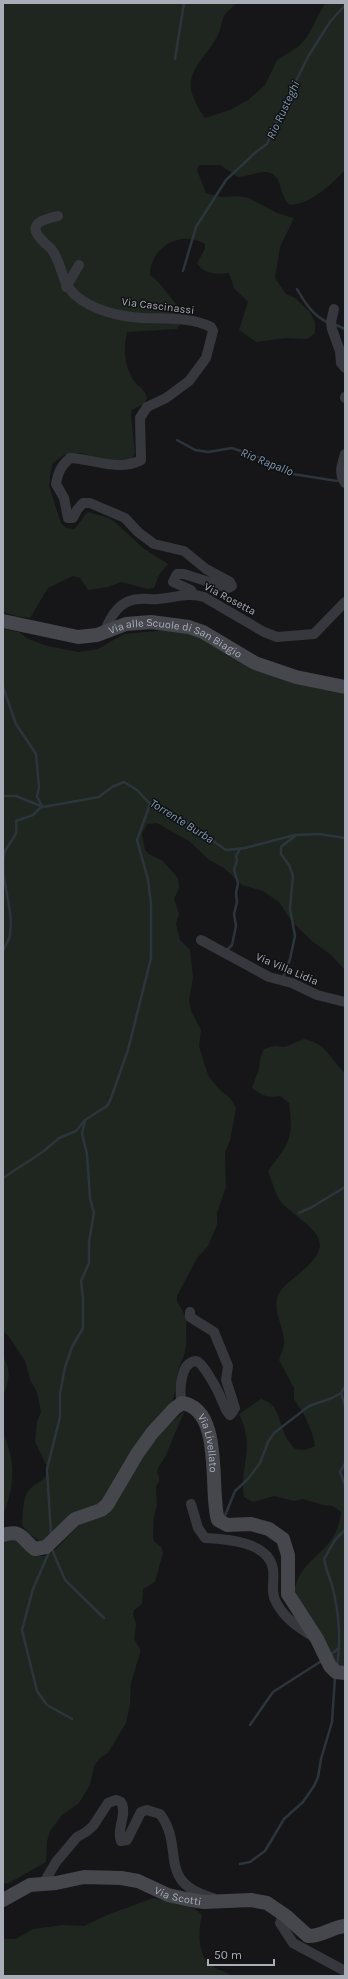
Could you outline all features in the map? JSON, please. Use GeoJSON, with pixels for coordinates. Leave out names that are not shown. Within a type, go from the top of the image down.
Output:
{"type":"FeatureCollection","features":[{"type":"Feature","properties":{"kind":"street"},"geometry":{"type":"LineString","coordinates":[[58,216],[42,220],[38,223],[36,234],[52,250],[58,262],[66,287]]}},
{"type":"Feature","properties":{"kind":"street"},"geometry":{"type":"LineString","coordinates":[[66,287],[79,265]]}},
{"type":"Feature","properties":{"kind":"street","name":"Via Cascinassi"},"geometry":{"type":"LineString","coordinates":[[66,287],[83,301],[103,311],[143,318],[156,317],[198,322],[211,328],[213,331],[206,358],[189,381],[166,398],[146,407],[140,418],[140,460],[131,466],[110,465],[70,458],[62,464],[58,473],[56,484],[64,498],[68,518],[73,518],[76,510],[83,503],[90,503],[111,511],[125,518],[138,532],[154,544],[184,551],[206,569],[230,582],[232,586],[228,588],[184,574],[177,574],[173,582],[190,590],[193,594]]}},
{"type":"Feature","properties":{"kind":"street"},"geometry":{"type":"LineString","coordinates":[[334,309],[331,322],[332,329],[340,351],[341,363],[345,368]]}},
{"type":"Feature","properties":{"kind":"street"},"geometry":{"type":"LineString","coordinates":[[345,454],[340,470],[341,477],[345,483]]}},
{"type":"Feature","properties":{"kind":"street","name":"Via Rosetta"},"geometry":{"type":"LineString","coordinates":[[104,632],[110,618],[119,606],[130,600],[158,600],[193,594],[204,597],[264,632],[277,637],[314,634],[345,602]]}},
{"type":"Feature","properties":{"kind":"street","name":"Via alle Scuole di San Biagio"},"geometry":{"type":"LineString","coordinates":[[3,621],[78,637],[88,637],[126,624],[151,622],[189,627],[203,632],[255,663],[296,677],[333,686],[345,687]]}},
{"type":"Feature","properties":{"kind":"street","name":"Via Villa Lidia"},"geometry":{"type":"LineString","coordinates":[[201,940],[269,977],[292,983],[317,995],[345,1002]]}},
{"type":"Feature","properties":{"kind":"street"},"geometry":{"type":"LineString","coordinates":[[182,1403],[180,1391],[186,1368],[190,1362],[196,1361],[202,1364],[222,1400],[226,1412],[230,1415],[235,1408],[226,1380],[228,1366],[214,1332],[190,1318],[190,1312]]}},
{"type":"Feature","properties":{"kind":"street","name":"Via Livellato"},"geometry":{"type":"LineString","coordinates":[[3,1535],[10,1532],[19,1534],[35,1549],[42,1549],[49,1545],[75,1520],[104,1508],[152,1433],[182,1403],[191,1406],[201,1414],[211,1437],[218,1520],[227,1525],[251,1524],[269,1529],[283,1539],[288,1555],[288,1594],[317,1639],[330,1666],[336,1672],[345,1673]]}},
{"type":"Feature","properties":{"kind":"street"},"geometry":{"type":"LineString","coordinates":[[191,1504],[198,1528],[206,1538],[221,1538],[246,1544],[264,1552],[273,1568],[273,1593],[275,1602],[294,1625],[317,1639]]}},
{"type":"Feature","properties":{"kind":"street"},"geometry":{"type":"LineString","coordinates":[[43,1884],[56,1862],[77,1837],[93,1826],[108,1803],[116,1800],[121,1802],[123,1807],[119,1835],[121,1841],[125,1842],[128,1838],[141,1812],[147,1810],[160,1814],[171,1832],[173,1860],[180,1878],[187,1887],[197,1893],[225,1901]]}},
{"type":"Feature","properties":{"kind":"street","name":"Via Scotti"},"geometry":{"type":"LineString","coordinates":[[3,1900],[25,1886],[84,1877],[112,1877],[138,1881],[168,1895],[204,1902],[259,1900],[274,1906],[308,1936],[315,1937],[336,1927],[345,1926]]}},
{"type":"Feature","properties":{"kind":"street"},"geometry":{"type":"LineString","coordinates":[[286,1916],[282,1918],[280,1923],[293,1943],[345,1971]]}},
{"type":"Feature","properties":{"kind":"shaded area"},"geometry":{"type":"Polygon","coordinates":[[[3,3],[237,3],[224,16],[217,37],[193,74],[191,83],[192,93],[196,104],[205,118],[230,110],[248,100],[265,85],[277,60],[299,46],[307,37],[325,3],[345,3],[345,170],[320,193],[298,204],[290,205],[286,201],[276,177],[272,174],[262,172],[238,177],[220,165],[199,165],[197,170],[206,193],[221,197],[238,196],[249,198],[277,213],[294,218],[280,247],[275,278],[286,294],[295,298],[310,312],[315,322],[315,333],[307,339],[286,338],[256,342],[239,330],[248,302],[234,288],[229,273],[220,274],[207,272],[197,263],[205,249],[205,244],[195,240],[177,240],[161,249],[151,265],[150,275],[159,283],[181,309],[182,314],[180,324],[177,329],[127,332],[125,345],[126,363],[134,381],[143,390],[147,398],[145,403],[132,410],[131,415],[135,452],[132,462],[109,461],[80,453],[64,455],[53,463],[49,486],[61,523],[66,528],[74,529],[88,512],[109,518],[143,548],[168,564],[159,575],[154,588],[148,589],[121,582],[108,587],[88,590],[80,578],[73,576],[48,588],[30,618],[3,612],[3,3]]]}},
{"type":"Feature","properties":{"kind":"shaded area"},"geometry":{"type":"Polygon","coordinates":[[[3,629],[19,632],[27,638],[47,646],[79,652],[98,649],[124,634],[167,630],[191,630],[294,681],[345,694],[345,970],[331,955],[313,942],[293,923],[279,902],[263,891],[242,885],[224,868],[209,860],[189,841],[157,823],[147,824],[142,834],[145,850],[149,854],[163,861],[178,878],[179,888],[174,899],[179,914],[176,924],[180,940],[190,950],[193,978],[189,1000],[191,1011],[201,1030],[199,1046],[209,1077],[219,1089],[231,1099],[236,1108],[230,1141],[225,1152],[226,1187],[217,1213],[217,1225],[208,1246],[197,1258],[177,1296],[177,1301],[187,1319],[186,1347],[178,1370],[171,1406],[106,1500],[41,1542],[28,1533],[22,1525],[24,1502],[27,1493],[44,1478],[49,1471],[35,1442],[37,1421],[41,1412],[37,1392],[31,1382],[25,1361],[8,1335],[3,1332],[3,629]]]}},
{"type":"Feature","properties":{"kind":"shaded area"},"geometry":{"type":"Polygon","coordinates":[[[304,1039],[318,1044],[323,1048],[345,1073],[344,1666],[339,1666],[332,1658],[294,1594],[297,1581],[302,1571],[333,1538],[338,1527],[341,1512],[333,1506],[323,1505],[303,1499],[294,1501],[274,1496],[253,1502],[244,1497],[243,1486],[247,1447],[244,1426],[239,1414],[261,1399],[267,1401],[274,1407],[285,1435],[295,1449],[305,1450],[315,1446],[313,1436],[305,1416],[294,1399],[294,1388],[279,1360],[284,1343],[276,1303],[280,1292],[285,1286],[310,1264],[319,1250],[320,1243],[313,1230],[281,1202],[275,1191],[268,1171],[281,1154],[288,1140],[291,1125],[289,1103],[280,1096],[265,1096],[252,1088],[264,1049],[274,1046],[285,1047],[304,1039]]]}},
{"type":"Feature","properties":{"kind":"shaded area"},"geometry":{"type":"Polygon","coordinates":[[[3,1356],[8,1367],[9,1376],[3,1397],[3,1356]]]}},
{"type":"Feature","properties":{"kind":"shaded area"},"geometry":{"type":"Polygon","coordinates":[[[185,1411],[157,1472],[159,1479],[156,1486],[157,1506],[154,1515],[153,1536],[154,1541],[162,1548],[163,1553],[155,1582],[143,1589],[142,1604],[134,1610],[133,1614],[136,1624],[134,1639],[140,1649],[140,1653],[131,1683],[130,1704],[126,1723],[108,1753],[100,1758],[94,1766],[90,1785],[79,1803],[62,1815],[50,1831],[47,1841],[46,1862],[9,1883],[3,1884],[3,1540],[14,1538],[40,1556],[45,1556],[54,1551],[82,1522],[105,1512],[142,1454],[169,1424],[185,1411]]]}},
{"type":"Feature","properties":{"kind":"shaded area"},"geometry":{"type":"Polygon","coordinates":[[[3,1433],[12,1464],[12,1484],[3,1515],[3,1433]]]}},
{"type":"Feature","properties":{"kind":"shaded area"},"geometry":{"type":"Polygon","coordinates":[[[153,1898],[194,1908],[202,1915],[200,1941],[205,1960],[209,1964],[229,1974],[229,1976],[3,1976],[3,1937],[6,1939],[16,1939],[33,1929],[63,1925],[84,1926],[107,1915],[153,1898]]]}},
{"type":"Feature","properties":{"kind":"waterway"},"geometry":{"type":"LineString","coordinates":[[175,59],[184,3]]}},
{"type":"Feature","properties":{"kind":"waterway","name":"Rio Rusteghi"},"geometry":{"type":"LineString","coordinates":[[183,271],[196,227],[226,180],[257,151],[267,144],[285,103],[309,55],[330,22],[345,5]]}},
{"type":"Feature","properties":{"kind":"waterway"},"geometry":{"type":"LineString","coordinates":[[297,289],[306,304],[314,313],[329,323]]}},
{"type":"Feature","properties":{"kind":"waterway"},"geometry":{"type":"LineString","coordinates":[[334,324],[345,329]]}},
{"type":"Feature","properties":{"kind":"waterway","name":"Rio Rapallo"},"geometry":{"type":"LineString","coordinates":[[177,440],[195,450],[208,452],[232,448],[272,462],[293,474],[337,481]]}},
{"type":"Feature","properties":{"kind":"waterway"},"geometry":{"type":"LineString","coordinates":[[3,687],[16,724],[36,754],[39,787],[37,797],[42,806],[33,815],[16,821],[16,833],[4,855],[4,875],[11,924],[9,938],[3,951]]}},
{"type":"Feature","properties":{"kind":"waterway","name":"Torrente Burba"},"geometry":{"type":"LineString","coordinates":[[3,796],[16,796],[43,807],[99,797],[112,787],[124,782],[137,790],[150,804],[184,820],[226,850],[245,848],[295,835],[319,834],[345,838]]}},
{"type":"Feature","properties":{"kind":"waterway"},"geometry":{"type":"LineString","coordinates":[[3,1178],[44,1151],[59,1138],[76,1131],[85,1120],[107,1106],[110,1101],[128,1050],[151,958],[151,904],[148,880],[137,840],[150,804]]}},
{"type":"Feature","properties":{"kind":"waterway"},"geometry":{"type":"LineString","coordinates":[[283,978],[290,959],[295,936],[290,909],[293,876],[289,865],[281,854],[281,847],[295,836]]}},
{"type":"Feature","properties":{"kind":"waterway"},"geometry":{"type":"LineString","coordinates":[[226,951],[232,945],[236,926],[234,914],[237,902],[236,893],[238,883],[234,870],[237,860],[236,856],[240,849]]}},
{"type":"Feature","properties":{"kind":"waterway"},"geometry":{"type":"LineString","coordinates":[[51,1534],[47,1469],[60,1417],[60,1394],[65,1367],[72,1347],[83,1328],[83,1298],[81,1281],[89,1263],[89,1242],[94,1213],[90,1198],[87,1154],[82,1134],[85,1120]]}},
{"type":"Feature","properties":{"kind":"waterway"},"geometry":{"type":"LineString","coordinates":[[299,1213],[345,1187]]}},
{"type":"Feature","properties":{"kind":"waterway"},"geometry":{"type":"LineString","coordinates":[[345,1386],[341,1393],[345,1406]]}},
{"type":"Feature","properties":{"kind":"waterway"},"geometry":{"type":"LineString","coordinates":[[224,1518],[235,1491],[248,1479],[260,1463],[268,1442],[274,1433],[309,1406],[332,1398],[341,1393]]}},
{"type":"Feature","properties":{"kind":"waterway"},"geometry":{"type":"LineString","coordinates":[[345,1463],[340,1472],[345,1485]]}},
{"type":"Feature","properties":{"kind":"waterway"},"geometry":{"type":"LineString","coordinates":[[337,1666],[339,1647],[337,1608],[324,1559],[335,1540],[345,1530]]}},
{"type":"Feature","properties":{"kind":"waterway"},"geometry":{"type":"LineString","coordinates":[[52,1547],[65,1580],[104,1618]]}},
{"type":"Feature","properties":{"kind":"waterway"},"geometry":{"type":"LineString","coordinates":[[50,1550],[33,1589],[22,1630],[37,1691],[47,1705],[72,1719]]}},
{"type":"Feature","properties":{"kind":"waterway"},"geometry":{"type":"LineString","coordinates":[[330,1655],[339,1648]]}},
{"type":"Feature","properties":{"kind":"waterway"},"geometry":{"type":"LineString","coordinates":[[250,1725],[273,1692],[323,1660]]}},
{"type":"Feature","properties":{"kind":"waterway"},"geometry":{"type":"LineString","coordinates":[[240,1864],[250,1862],[265,1851],[284,1819],[303,1802],[314,1786],[318,1777],[321,1759],[332,1722],[335,1677]]}}]}
